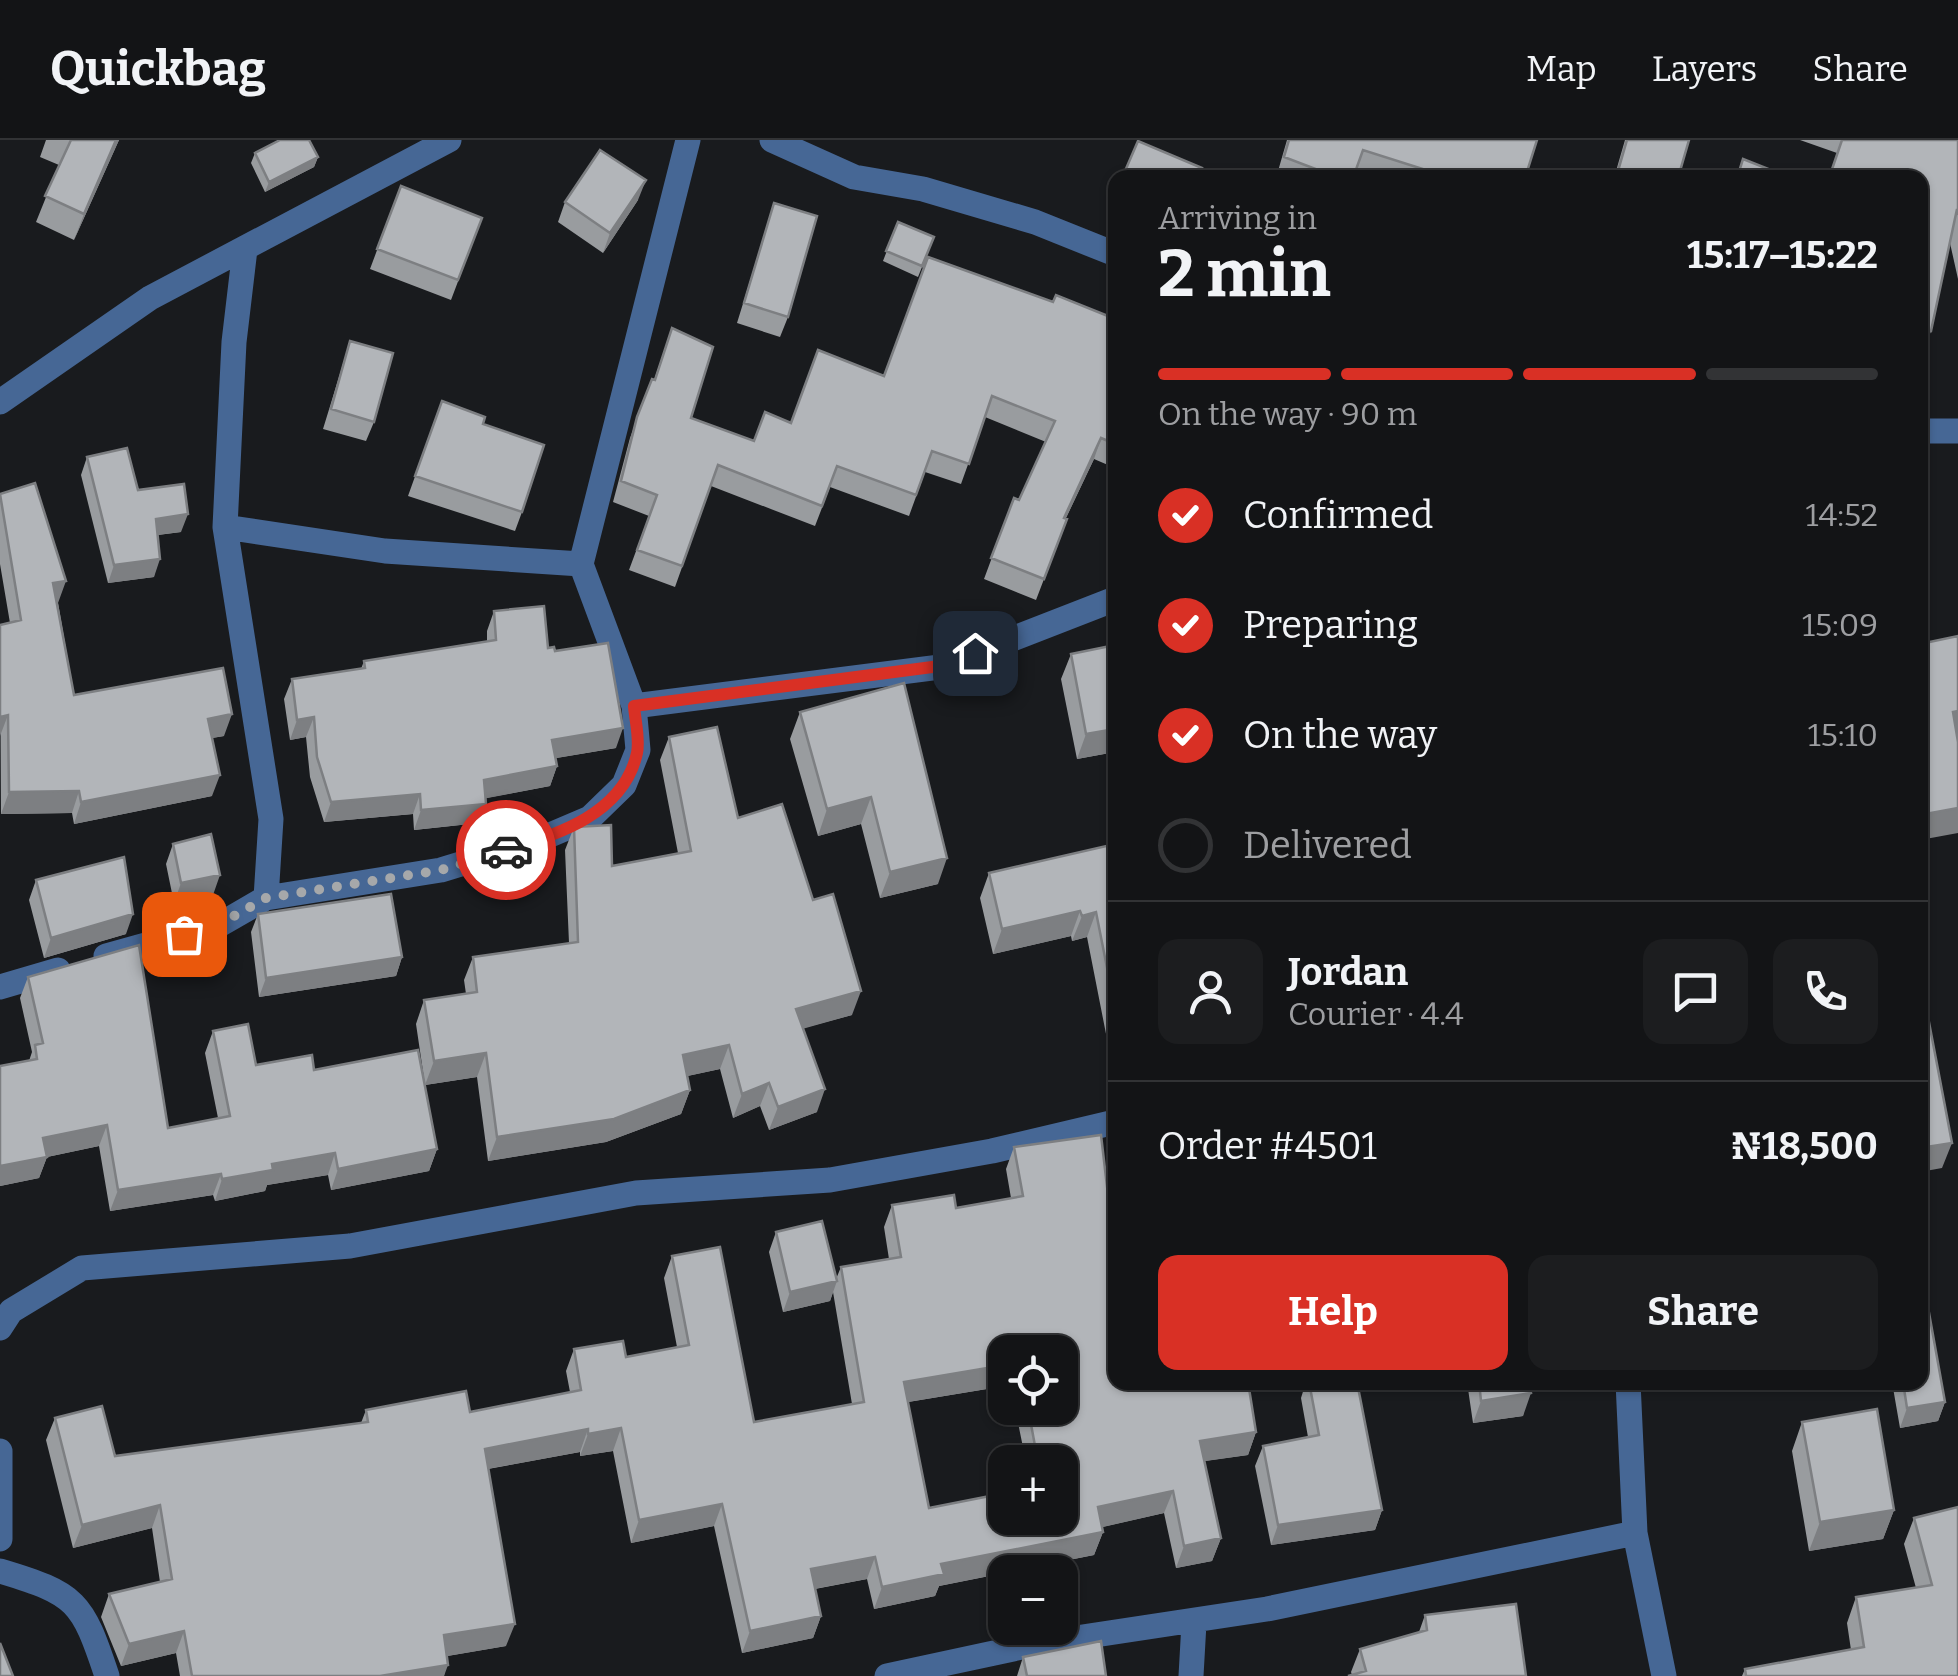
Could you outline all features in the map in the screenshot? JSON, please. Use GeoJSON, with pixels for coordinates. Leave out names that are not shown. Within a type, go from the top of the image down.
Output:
{"type":"FeatureCollection","features":[{"type":"Feature","properties":{"kind":"street"},"geometry":{"type":"LineString","coordinates":[[0,402],[150,298],[449,140]]}},
{"type":"Feature","properties":{"kind":"street"},"geometry":{"type":"LineString","coordinates":[[0,987],[220,924],[266,898],[441,870],[536,841],[590,818],[624,785],[638,750],[634,706],[581,564],[688,140]]}},
{"type":"Feature","properties":{"kind":"street"},"geometry":{"type":"LineString","coordinates":[[772,140],[854,177],[923,189],[1108,252]]}},
{"type":"Feature","properties":{"kind":"street"},"geometry":{"type":"LineString","coordinates":[[245,250],[234,342],[225,527],[271,819],[266,898]]}},
{"type":"Feature","properties":{"kind":"street"},"geometry":{"type":"LineString","coordinates":[[1928,431],[1958,431]]}},
{"type":"Feature","properties":{"kind":"street"},"geometry":{"type":"LineString","coordinates":[[225,527],[385,551],[581,564]]}},
{"type":"Feature","properties":{"kind":"street"},"geometry":{"type":"LineString","coordinates":[[634,706],[940,666],[1108,603]]}},
{"type":"Feature","properties":{"kind":"street"},"geometry":{"type":"LineString","coordinates":[[0,1328],[12,1311],[82,1268],[350,1246],[636,1193],[830,1180],[992,1151],[1108,1124]]}},
{"type":"Feature","properties":{"kind":"street"},"geometry":{"type":"LineString","coordinates":[[1628,1390],[1635,1533],[1664,1676]]}},
{"type":"Feature","properties":{"kind":"street"},"geometry":{"type":"LineString","coordinates":[[0,1451],[0,1539]]}},
{"type":"Feature","properties":{"kind":"street"},"geometry":{"type":"LineString","coordinates":[[888,1676],[1036,1644],[1194,1623],[1635,1533]]}},
{"type":"Feature","properties":{"kind":"street"},"geometry":{"type":"LineString","coordinates":[[0,1572],[42,1584],[72,1600],[87,1617],[107,1676]]}},
{"type":"Feature","properties":{"kind":"street"},"geometry":{"type":"LineString","coordinates":[[1191,1676],[1194,1623]]}},
{"type":"Feature","properties":{"kind":"building"},"geometry":{"type":"Polygon","coordinates":[[[71,140],[116,140],[84,214],[45,196],[71,140]]]}},
{"type":"Feature","properties":{"kind":"building"},"geometry":{"type":"Polygon","coordinates":[[[280,140],[309,140],[318,157],[269,182],[255,153],[280,140]]]}},
{"type":"Feature","properties":{"kind":"building"},"geometry":{"type":"Polygon","coordinates":[[[1289,140],[1537,140],[1528,170],[1426,170],[1363,150],[1356,170],[1318,170],[1284,157],[1289,140]]]}},
{"type":"Feature","properties":{"kind":"building"},"geometry":{"type":"Polygon","coordinates":[[[1627,140],[1689,140],[1680,170],[1618,170],[1627,140]]]}},
{"type":"Feature","properties":{"kind":"building"},"geometry":{"type":"Polygon","coordinates":[[[1842,140],[1958,140],[1958,215],[1957,209],[1931,331],[1928,170],[1832,170],[1842,140]]]}},
{"type":"Feature","properties":{"kind":"building"},"geometry":{"type":"Polygon","coordinates":[[[1138,141],[1202,168],[1201,170],[1125,170],[1138,141]]]}},
{"type":"Feature","properties":{"kind":"building"},"geometry":{"type":"Polygon","coordinates":[[[600,150],[646,180],[610,233],[565,202],[600,150]]]}},
{"type":"Feature","properties":{"kind":"building"},"geometry":{"type":"Polygon","coordinates":[[[1743,159],[1771,170],[1740,170],[1743,159]]]}},
{"type":"Feature","properties":{"kind":"building"},"geometry":{"type":"Polygon","coordinates":[[[401,186],[482,218],[458,280],[377,249],[401,186]]]}},
{"type":"Feature","properties":{"kind":"building"},"geometry":{"type":"Polygon","coordinates":[[[774,203],[817,216],[788,317],[744,303],[774,203]]]}},
{"type":"Feature","properties":{"kind":"building"},"geometry":{"type":"Polygon","coordinates":[[[898,222],[934,237],[922,266],[886,251],[898,222]]]}},
{"type":"Feature","properties":{"kind":"building"},"geometry":{"type":"Polygon","coordinates":[[[928,257],[1053,302],[1056,295],[1108,316],[1108,441],[1101,438],[1064,518],[1067,519],[1044,579],[991,558],[1014,498],[1019,500],[1055,421],[992,396],[969,464],[932,451],[916,495],[837,466],[822,506],[718,465],[682,566],[637,550],[657,495],[621,481],[637,417],[652,379],[655,380],[672,328],[713,347],[691,418],[754,441],[765,412],[791,423],[818,350],[884,376],[928,257]]]}},
{"type":"Feature","properties":{"kind":"building"},"geometry":{"type":"Polygon","coordinates":[[[350,341],[393,353],[374,422],[331,409],[350,341]]]}},
{"type":"Feature","properties":{"kind":"building"},"geometry":{"type":"Polygon","coordinates":[[[442,401],[485,417],[483,424],[544,445],[522,512],[415,476],[442,401]]]}},
{"type":"Feature","properties":{"kind":"building"},"geometry":{"type":"Polygon","coordinates":[[[127,448],[138,490],[184,484],[188,514],[156,519],[160,559],[114,565],[87,457],[127,448]]]}},
{"type":"Feature","properties":{"kind":"building"},"geometry":{"type":"Polygon","coordinates":[[[35,483],[66,581],[53,583],[74,695],[223,668],[232,714],[208,719],[220,775],[81,802],[79,791],[9,792],[8,715],[0,717],[0,625],[21,620],[0,494],[35,483]]]}},
{"type":"Feature","properties":{"kind":"building"},"geometry":{"type":"Polygon","coordinates":[[[544,606],[548,648],[554,647],[555,651],[608,643],[623,728],[552,740],[557,766],[484,780],[486,804],[421,810],[420,794],[331,802],[317,757],[314,717],[297,720],[292,679],[365,668],[364,661],[496,640],[494,611],[544,606]]]}},
{"type":"Feature","properties":{"kind":"building"},"geometry":{"type":"Polygon","coordinates":[[[1958,636],[1958,711],[1953,712],[1958,742],[1958,808],[1928,814],[1928,642],[1958,636]]]}},
{"type":"Feature","properties":{"kind":"building"},"geometry":{"type":"Polygon","coordinates":[[[1108,646],[1108,730],[1086,734],[1071,654],[1108,646]]]}},
{"type":"Feature","properties":{"kind":"building"},"geometry":{"type":"Polygon","coordinates":[[[904,683],[947,858],[890,872],[871,797],[827,809],[800,712],[904,683]]]}},
{"type":"Feature","properties":{"kind":"building"},"geometry":{"type":"Polygon","coordinates":[[[717,727],[738,818],[782,804],[813,900],[833,894],[861,991],[796,1009],[825,1089],[778,1107],[769,1083],[742,1094],[729,1045],[683,1055],[690,1090],[614,1119],[497,1137],[486,1053],[434,1061],[424,1000],[477,992],[473,957],[578,942],[574,827],[611,825],[612,866],[691,851],[669,737],[717,727]]]}},
{"type":"Feature","properties":{"kind":"building"},"geometry":{"type":"Polygon","coordinates":[[[211,834],[220,875],[181,883],[173,844],[211,834]]]}},
{"type":"Feature","properties":{"kind":"building"},"geometry":{"type":"Polygon","coordinates":[[[1108,846],[1108,973],[1096,912],[1082,916],[1080,911],[1002,929],[989,873],[1108,846]]]}},
{"type":"Feature","properties":{"kind":"building"},"geometry":{"type":"Polygon","coordinates":[[[124,857],[133,914],[51,938],[36,880],[124,857]]]}},
{"type":"Feature","properties":{"kind":"building"},"geometry":{"type":"Polygon","coordinates":[[[391,894],[402,957],[266,978],[258,914],[391,894]]]}},
{"type":"Feature","properties":{"kind":"building"},"geometry":{"type":"Polygon","coordinates":[[[139,945],[168,1128],[230,1116],[213,1031],[248,1024],[256,1065],[312,1055],[314,1070],[418,1050],[437,1149],[338,1169],[335,1153],[272,1164],[273,1170],[222,1179],[221,1174],[118,1190],[107,1125],[43,1138],[47,1157],[0,1166],[0,1066],[37,1059],[35,1045],[43,1043],[28,977],[139,945]]]}},
{"type":"Feature","properties":{"kind":"building"},"geometry":{"type":"Polygon","coordinates":[[[1928,1017],[1952,1143],[1928,1147],[1928,1017]]]}},
{"type":"Feature","properties":{"kind":"building"},"geometry":{"type":"Polygon","coordinates":[[[1101,1135],[1108,1195],[1108,1390],[1249,1390],[1256,1432],[1200,1441],[1221,1538],[1184,1546],[1173,1491],[1098,1507],[1103,1532],[941,1564],[944,1574],[882,1587],[875,1557],[811,1569],[821,1616],[750,1631],[722,1504],[639,1520],[621,1428],[588,1434],[588,1429],[485,1449],[515,1624],[444,1635],[448,1665],[380,1676],[192,1676],[184,1631],[129,1644],[109,1594],[172,1579],[160,1505],[82,1525],[55,1418],[102,1406],[115,1456],[368,1422],[366,1410],[466,1391],[470,1412],[581,1390],[574,1349],[623,1341],[626,1357],[689,1345],[672,1256],[720,1247],[754,1422],[864,1402],[841,1267],[901,1257],[892,1205],[954,1195],[956,1208],[1023,1196],[1014,1147],[1101,1135]],[[988,1335],[988,1368],[904,1382],[929,1508],[988,1496],[988,1535],[1078,1535],[1078,1445],[1035,1445],[1031,1425],[1078,1425],[1078,1335],[988,1335]]]}},
{"type":"Feature","properties":{"kind":"building"},"geometry":{"type":"Polygon","coordinates":[[[822,1221],[837,1281],[790,1292],[776,1232],[822,1221]]]}},
{"type":"Feature","properties":{"kind":"building"},"geometry":{"type":"Polygon","coordinates":[[[1928,1307],[1945,1402],[1907,1408],[1904,1390],[1928,1390],[1928,1307]]]}},
{"type":"Feature","properties":{"kind":"building"},"geometry":{"type":"Polygon","coordinates":[[[1311,1390],[1359,1390],[1382,1510],[1278,1525],[1263,1446],[1319,1435],[1311,1390]]]}},
{"type":"Feature","properties":{"kind":"building"},"geometry":{"type":"Polygon","coordinates":[[[1480,1390],[1530,1390],[1531,1393],[1481,1401],[1480,1390]]]}},
{"type":"Feature","properties":{"kind":"building"},"geometry":{"type":"Polygon","coordinates":[[[1877,1409],[1894,1510],[1820,1522],[1802,1422],[1877,1409]]]}},
{"type":"Feature","properties":{"kind":"building"},"geometry":{"type":"Polygon","coordinates":[[[1958,1507],[1958,1676],[1746,1676],[1745,1669],[1864,1647],[1856,1597],[1932,1585],[1914,1518],[1958,1507]]]}},
{"type":"Feature","properties":{"kind":"building"},"geometry":{"type":"Polygon","coordinates":[[[1516,1604],[1526,1676],[1348,1676],[1366,1671],[1360,1649],[1427,1630],[1425,1615],[1516,1604]]]}},
{"type":"Feature","properties":{"kind":"building"},"geometry":{"type":"Polygon","coordinates":[[[1101,1641],[1106,1676],[1027,1676],[1023,1657],[1101,1641]]]}},
{"type":"Feature","properties":{"kind":"building"},"geometry":{"type":"Polygon","coordinates":[[[0,1643],[13,1676],[0,1676],[0,1643]]]}},
{"type":"Feature","properties":{"kind":"way so far"},"geometry":{"type":"LineString","coordinates":[[184,934],[220,924],[266,898],[441,870],[506,850]]}},
{"type":"Feature","properties":{"kind":"route"},"geometry":{"type":"LineString","coordinates":[[506,850],[590,818],[624,785],[638,750],[634,706],[940,666],[975,653]]}}]}
